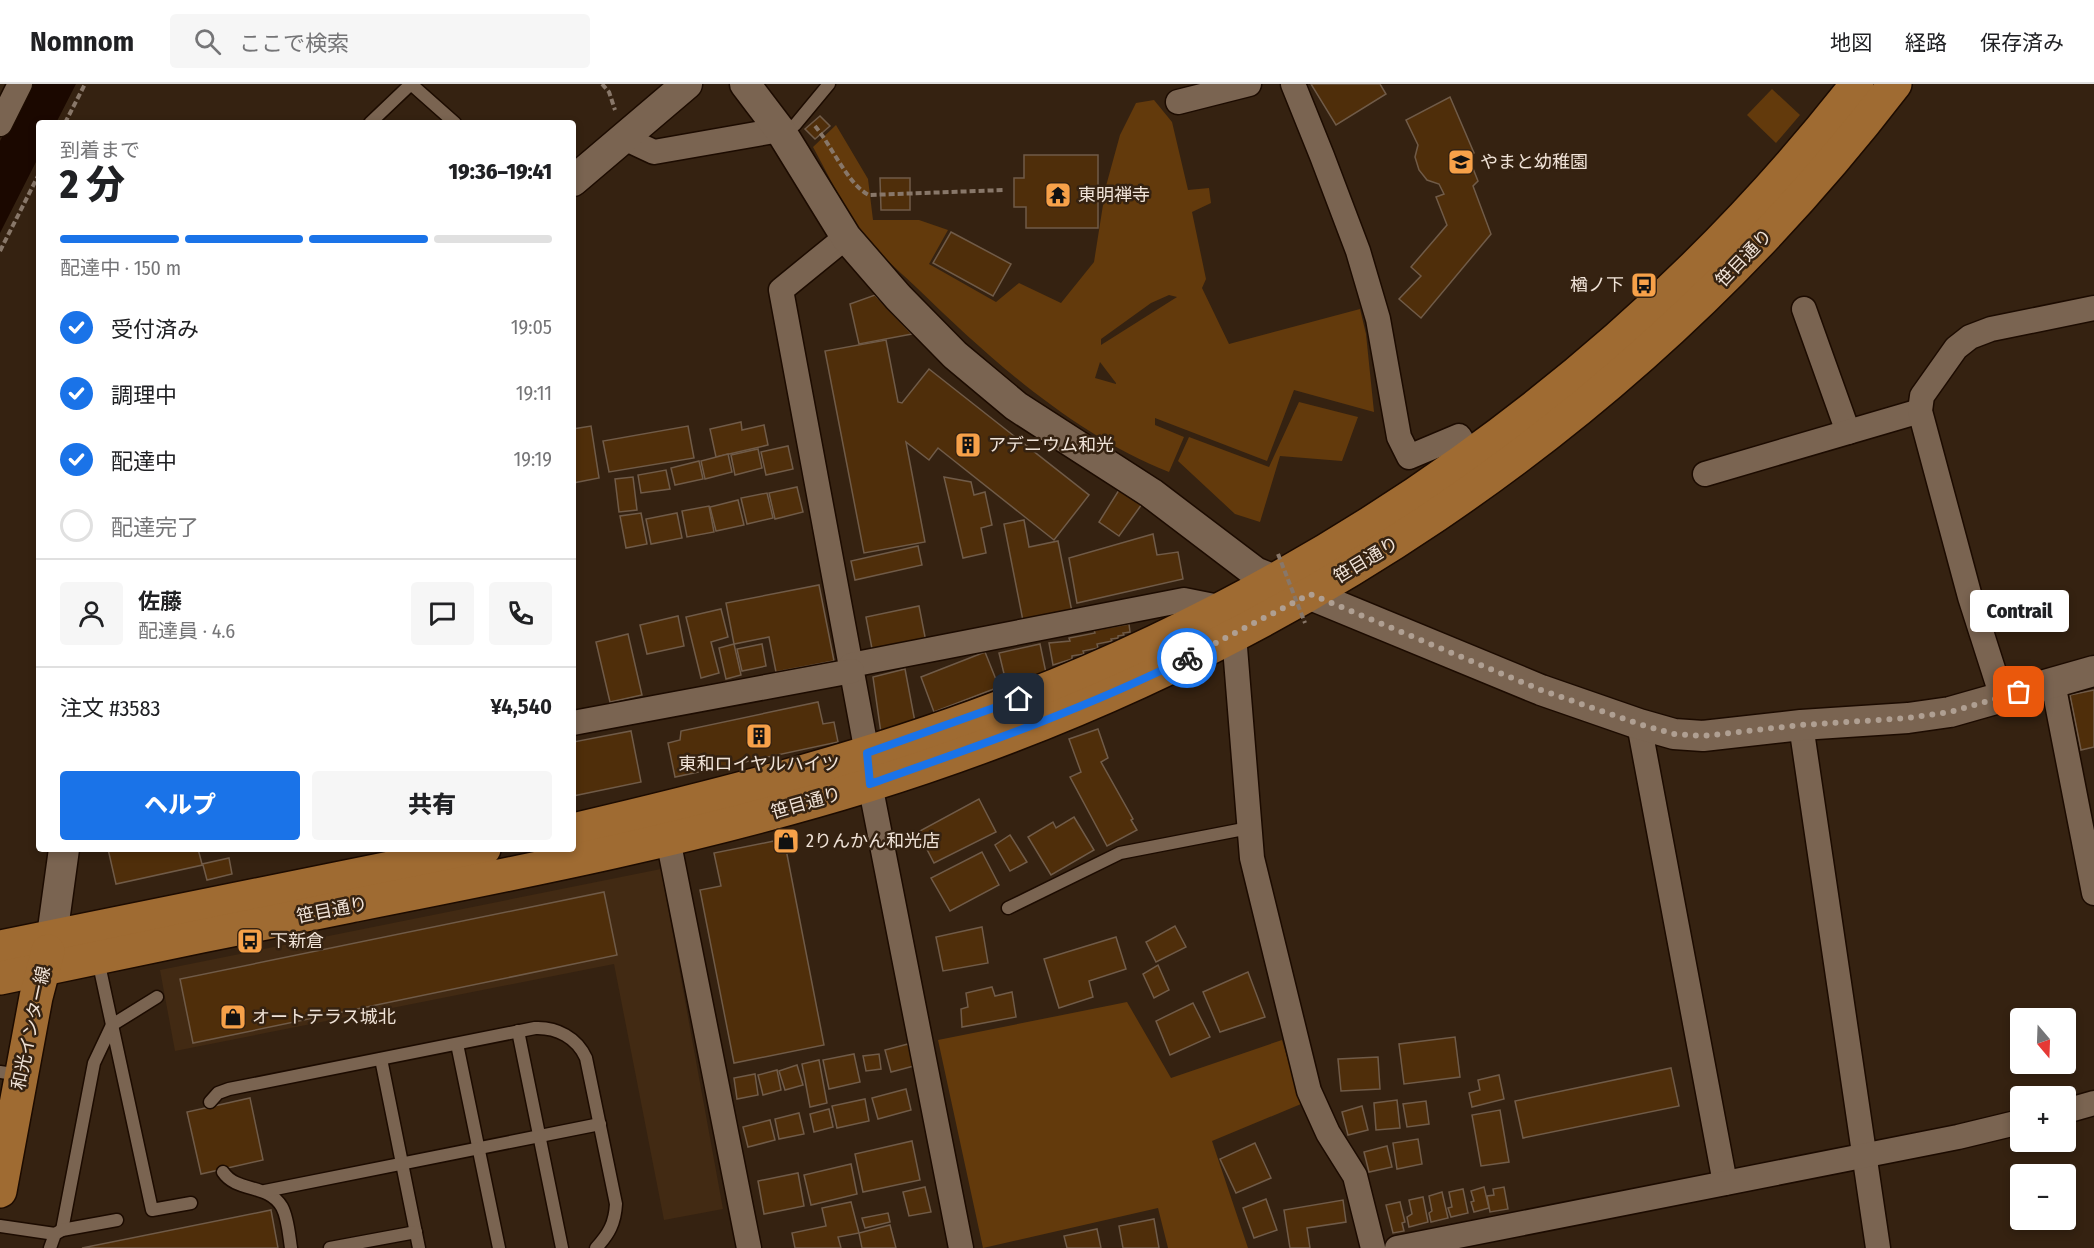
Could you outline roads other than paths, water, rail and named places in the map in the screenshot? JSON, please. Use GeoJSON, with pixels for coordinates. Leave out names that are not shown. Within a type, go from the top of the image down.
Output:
{"type":"FeatureCollection","features":[{"type":"Feature","properties":{"kind":"main road","name":"笹目通り"},"geometry":{"type":"LineString","coordinates":[[0,978],[483,880],[668,839],[869,769],[1012,734],[1135,683],[1229,621],[1277,567],[1342,542],[1471,455],[1586,366],[1689,272],[1762,197],[1857,84]]}},
{"type":"Feature","properties":{"kind":"main road","name":"笹目通り"},"geometry":{"type":"LineString","coordinates":[[1229,621],[1307,608],[1500,472],[1576,413],[1630,367],[1718,285],[1785,216],[1895,84]]}},
{"type":"Feature","properties":{"kind":"main road","name":"笹目通り"},"geometry":{"type":"LineString","coordinates":[[576,829],[766,783],[869,769]]}},
{"type":"Feature","properties":{"kind":"main road","name":"笹目通り"},"geometry":{"type":"LineString","coordinates":[[0,947],[470,852]]}},
{"type":"Feature","properties":{"kind":"main road","name":"和光インター線"},"geometry":{"type":"LineString","coordinates":[[0,1191],[10,1073],[52,936]]}},
{"type":"Feature","properties":{"kind":"street"},"geometry":{"type":"LineString","coordinates":[[0,124],[20,84]]}},
{"type":"Feature","properties":{"kind":"street"},"geometry":{"type":"LineString","coordinates":[[576,178],[687,84]]}},
{"type":"Feature","properties":{"kind":"street"},"geometry":{"type":"LineString","coordinates":[[745,84],[780,130],[846,237],[898,297],[955,355],[1008,400],[1151,493],[1255,572],[1277,567],[1307,608],[1639,724],[1674,734],[1703,736],[1801,725],[1908,718],[1950,712],[2094,671]]}},
{"type":"Feature","properties":{"kind":"street"},"geometry":{"type":"LineString","coordinates":[[1178,102],[1249,84]]}},
{"type":"Feature","properties":{"kind":"street"},"geometry":{"type":"LineString","coordinates":[[1293,84],[1358,251],[1378,318],[1399,436],[1409,457],[1458,436],[1471,455]]}},
{"type":"Feature","properties":{"kind":"street"},"geometry":{"type":"LineString","coordinates":[[624,138],[654,153],[780,130]]}},
{"type":"Feature","properties":{"kind":"street"},"geometry":{"type":"LineString","coordinates":[[846,237],[781,290],[869,769],[961,1248]]}},
{"type":"Feature","properties":{"kind":"street"},"geometry":{"type":"LineString","coordinates":[[1804,309],[1848,432]]}},
{"type":"Feature","properties":{"kind":"street"},"geometry":{"type":"LineString","coordinates":[[2002,697],[1970,597],[1920,411],[1922,396],[1956,348],[1970,337],[1991,329],[2092,310]]}},
{"type":"Feature","properties":{"kind":"street"},"geometry":{"type":"LineString","coordinates":[[1705,474],[1920,411]]}},
{"type":"Feature","properties":{"kind":"street"},"geometry":{"type":"LineString","coordinates":[[576,722],[1184,600],[1229,621],[1252,858],[1310,1090],[1328,1133],[1355,1176],[1374,1248]]}},
{"type":"Feature","properties":{"kind":"street"},"geometry":{"type":"LineString","coordinates":[[2053,683],[2094,893]]}},
{"type":"Feature","properties":{"kind":"street"},"geometry":{"type":"LineString","coordinates":[[1639,724],[1725,1183]]}},
{"type":"Feature","properties":{"kind":"street"},"geometry":{"type":"LineString","coordinates":[[1801,725],[1878,1248]]}},
{"type":"Feature","properties":{"kind":"street"},"geometry":{"type":"LineString","coordinates":[[668,839],[749,1248]]}},
{"type":"Feature","properties":{"kind":"street"},"geometry":{"type":"LineString","coordinates":[[52,936],[64,852]]}},
{"type":"Feature","properties":{"kind":"street"},"geometry":{"type":"LineString","coordinates":[[2076,1108],[2094,1103]]}},
{"type":"Feature","properties":{"kind":"street"},"geometry":{"type":"LineString","coordinates":[[1397,1248],[1958,1137],[2010,1124]]}},
{"type":"Feature","properties":{"kind":"lane"},"geometry":{"type":"LineString","coordinates":[[373,120],[411,84],[452,120]]}},
{"type":"Feature","properties":{"kind":"lane"},"geometry":{"type":"LineString","coordinates":[[780,130],[795,125],[829,84]]}},
{"type":"Feature","properties":{"kind":"lane"},"geometry":{"type":"LineString","coordinates":[[1008,908],[1120,853],[1249,828]]}},
{"type":"Feature","properties":{"kind":"lane"},"geometry":{"type":"LineString","coordinates":[[97,957],[152,1210],[191,1203]]}},
{"type":"Feature","properties":{"kind":"lane"},"geometry":{"type":"LineString","coordinates":[[50,1248],[59,1232],[94,1063],[112,1025],[157,997]]}},
{"type":"Feature","properties":{"kind":"lane"},"geometry":{"type":"LineString","coordinates":[[210,1102],[218,1092],[229,1089],[535,1028],[553,1029],[568,1037],[582,1050],[589,1068],[616,1204],[615,1221],[607,1236],[596,1248]]}},
{"type":"Feature","properties":{"kind":"lane"},"geometry":{"type":"LineString","coordinates":[[518,1032],[561,1248]]}},
{"type":"Feature","properties":{"kind":"lane"},"geometry":{"type":"LineString","coordinates":[[457,1044],[499,1248]]}},
{"type":"Feature","properties":{"kind":"lane"},"geometry":{"type":"LineString","coordinates":[[381,1059],[419,1248]]}},
{"type":"Feature","properties":{"kind":"lane"},"geometry":{"type":"LineString","coordinates":[[223,1172],[234,1183],[265,1191],[600,1124]]}},
{"type":"Feature","properties":{"kind":"lane"},"geometry":{"type":"LineString","coordinates":[[265,1191],[282,1206],[291,1248]]}},
{"type":"Feature","properties":{"kind":"lane"},"geometry":{"type":"LineString","coordinates":[[0,1226],[59,1232],[117,1220]]}},
{"type":"Feature","properties":{"kind":"lane"},"geometry":{"type":"LineString","coordinates":[[330,1248],[416,1232]]}},
{"type":"Feature","properties":{"kind":"place","name":"やまと幼稚園"},"geometry":{"type":"Point","coordinates":[1461,162]}},
{"type":"Feature","properties":{"kind":"place","name":"東明禅寺"},"geometry":{"type":"Point","coordinates":[1058,195]}},
{"type":"Feature","properties":{"kind":"place","name":"楢ノ下"},"geometry":{"type":"Point","coordinates":[1644,285]}},
{"type":"Feature","properties":{"kind":"place","name":"アデニウム和光"},"geometry":{"type":"Point","coordinates":[968,445]}},
{"type":"Feature","properties":{"kind":"place","name":"Contrail"},"geometry":{"type":"Point","coordinates":[2019,692]}},
{"type":"Feature","properties":{"kind":"place","name":"東和ロイヤルハイツ"},"geometry":{"type":"Point","coordinates":[759,736]}},
{"type":"Feature","properties":{"kind":"place","name":"2りんかん和光店"},"geometry":{"type":"Point","coordinates":[786,841]}},
{"type":"Feature","properties":{"kind":"place","name":"下新倉"},"geometry":{"type":"Point","coordinates":[250,941]}},
{"type":"Feature","properties":{"kind":"place","name":"オートテラス城北"},"geometry":{"type":"Point","coordinates":[233,1017]}}]}
